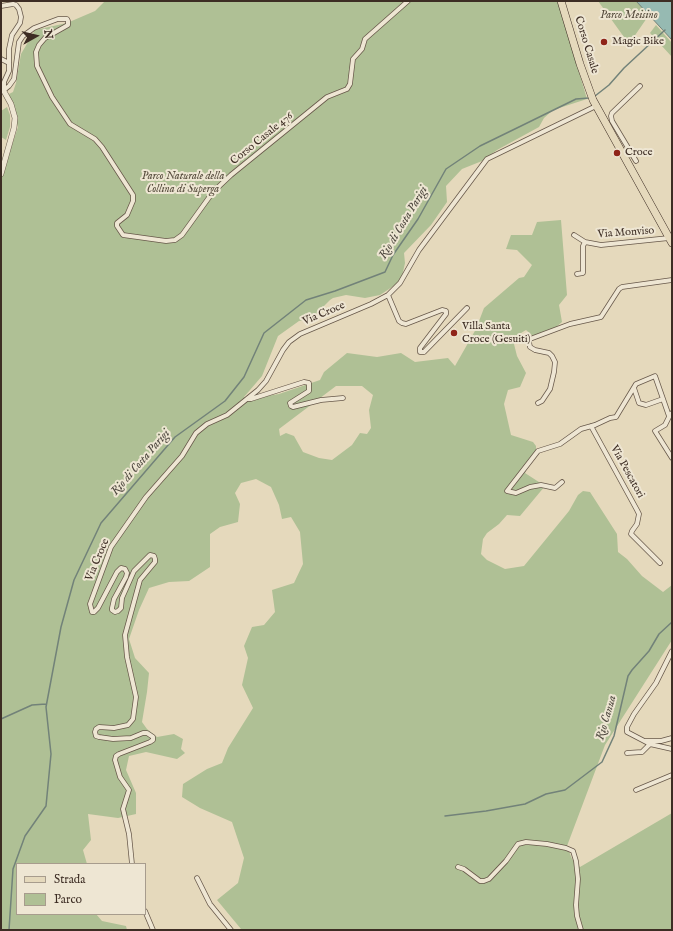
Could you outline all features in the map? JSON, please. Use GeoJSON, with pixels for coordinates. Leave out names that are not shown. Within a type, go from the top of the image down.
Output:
{"type":"FeatureCollection","features":[{"type":"Feature","properties":{"kind":"main road","name":"Corso Casale"},"geometry":{"type":"LineString","coordinates":[[561,1],[593,101],[671,240]]}},
{"type":"Feature","properties":{"kind":"street","name":"Corso Casale 476"},"geometry":{"type":"LineString","coordinates":[[2,88],[9,86],[14,79],[19,42],[23,36],[34,28],[58,19],[67,19],[68,25],[44,38],[36,52],[37,66],[43,79],[52,97],[70,124],[95,139],[102,147],[133,195],[133,200],[127,215],[116,222],[123,235],[166,241],[175,240],[182,234],[213,192],[231,175],[327,97],[347,89],[350,84],[353,59],[362,49],[366,39],[408,1]]}},
{"type":"Feature","properties":{"kind":"street"},"geometry":{"type":"LineString","coordinates":[[1,6],[12,4],[16,5],[19,9],[21,17],[20,23],[12,35],[9,49],[9,71],[2,88],[11,104],[15,123],[1,174]]}},
{"type":"Feature","properties":{"kind":"street"},"geometry":{"type":"LineString","coordinates":[[1,59],[9,64]]}},
{"type":"Feature","properties":{"kind":"street"},"geometry":{"type":"LineString","coordinates":[[636,161],[611,116],[620,104],[640,86]]}},
{"type":"Feature","properties":{"kind":"street","name":"Via Croce"},"geometry":{"type":"LineString","coordinates":[[132,863],[129,834],[123,809],[129,790],[120,777],[116,756],[150,742],[153,737],[147,733],[131,738],[113,739],[98,737],[96,736],[95,732],[99,727],[121,727],[128,725],[133,720],[136,697],[127,657],[125,635],[140,580],[155,562],[154,556],[150,555],[134,571],[124,593],[121,608],[115,612],[112,610],[114,599],[127,573],[125,569],[121,568],[117,572],[102,602],[94,612],[91,610],[90,604],[111,547],[146,497],[182,456],[196,433],[207,424],[226,416],[258,390],[266,380],[289,342],[300,334],[371,304],[388,295],[400,284],[419,250],[487,160],[593,101]]}},
{"type":"Feature","properties":{"kind":"street"},"geometry":{"type":"LineString","coordinates":[[620,149],[626,145]]}},
{"type":"Feature","properties":{"kind":"street","name":"Via Monviso"},"geometry":{"type":"LineString","coordinates":[[574,236],[585,242],[601,245],[671,240]]}},
{"type":"Feature","properties":{"kind":"street","name":"Via Monviso"},"geometry":{"type":"LineString","coordinates":[[577,274],[583,274],[583,246],[585,242]]}},
{"type":"Feature","properties":{"kind":"street"},"geometry":{"type":"LineString","coordinates":[[538,403],[542,401],[550,389],[555,362],[549,353],[535,350],[530,347],[530,339],[570,324],[601,317],[619,289],[622,287],[672,280]]}},
{"type":"Feature","properties":{"kind":"street"},"geometry":{"type":"LineString","coordinates":[[388,295],[399,321],[402,323],[406,324],[442,310],[446,311],[446,314],[420,348],[420,352],[424,352],[467,308]]}},
{"type":"Feature","properties":{"kind":"street"},"geometry":{"type":"LineString","coordinates":[[562,482],[555,488],[541,485],[530,487],[516,493],[508,491],[538,451],[560,444],[581,429],[616,417],[636,384],[655,376],[670,415],[665,425],[655,431],[672,458]]}},
{"type":"Feature","properties":{"kind":"street"},"geometry":{"type":"LineString","coordinates":[[247,399],[304,382],[309,383],[309,391],[290,403],[293,407],[321,400],[343,398]]}},
{"type":"Feature","properties":{"kind":"street"},"geometry":{"type":"LineString","coordinates":[[634,388],[639,403],[646,405],[663,399]]}},
{"type":"Feature","properties":{"kind":"street","name":"Via Pescatori"},"geometry":{"type":"LineString","coordinates":[[591,426],[637,510],[637,524],[632,531],[632,534],[660,563]]}},
{"type":"Feature","properties":{"kind":"street"},"geometry":{"type":"LineString","coordinates":[[672,651],[656,683],[634,714],[627,727],[627,732],[650,744],[672,748]]}},
{"type":"Feature","properties":{"kind":"street"},"geometry":{"type":"LineString","coordinates":[[644,741],[661,741],[672,738]]}},
{"type":"Feature","properties":{"kind":"street"},"geometry":{"type":"LineString","coordinates":[[627,753],[642,752],[650,744]]}},
{"type":"Feature","properties":{"kind":"street"},"geometry":{"type":"LineString","coordinates":[[636,790],[672,775]]}},
{"type":"Feature","properties":{"kind":"street"},"geometry":{"type":"LineString","coordinates":[[458,867],[464,869],[480,880],[484,880],[489,878],[506,861],[518,844],[526,842],[547,844],[573,851],[578,879],[576,906],[577,916],[581,930]]}},
{"type":"Feature","properties":{"kind":"street"},"geometry":{"type":"LineString","coordinates":[[197,878],[210,904],[231,930]]}},
{"type":"Feature","properties":{"kind":"street"},"geometry":{"type":"LineString","coordinates":[[146,913],[153,930]]}},
{"type":"Feature","properties":{"kind":"green space","name":"Parco Naturale della Collina di Superga"},"geometry":{"type":"Polygon","coordinates":[[[105,1],[558,1],[587,99],[553,110],[544,118],[539,127],[497,150],[482,161],[462,169],[446,186],[447,202],[431,225],[404,253],[405,263],[401,281],[380,295],[365,298],[346,295],[333,298],[311,319],[299,321],[278,336],[262,376],[244,397],[253,401],[261,397],[279,394],[320,380],[324,372],[347,353],[377,357],[401,353],[415,362],[448,358],[455,366],[476,329],[484,308],[519,278],[524,277],[532,265],[517,250],[506,249],[511,235],[532,235],[537,222],[561,220],[567,295],[559,305],[562,322],[547,335],[536,339],[526,330],[521,333],[514,344],[517,356],[526,373],[520,387],[508,390],[504,404],[511,435],[533,442],[536,446],[536,457],[525,473],[545,486],[520,516],[507,515],[499,524],[487,533],[483,539],[481,554],[487,560],[505,569],[524,566],[569,511],[578,495],[583,491],[590,492],[617,534],[618,552],[627,559],[642,576],[663,592],[672,585],[672,640],[605,745],[567,846],[572,859],[580,867],[672,813],[672,930],[241,929],[217,900],[238,883],[244,858],[232,822],[200,808],[182,797],[183,784],[207,769],[222,763],[228,748],[253,708],[242,685],[248,658],[244,646],[252,627],[264,625],[275,612],[272,590],[294,583],[303,564],[300,532],[291,517],[282,519],[279,505],[271,487],[256,479],[241,483],[235,493],[240,504],[238,522],[220,527],[210,534],[210,567],[189,581],[169,582],[149,588],[139,610],[129,639],[135,658],[149,673],[142,722],[147,729],[157,737],[174,734],[183,739],[181,749],[185,753],[177,759],[146,752],[129,756],[126,770],[136,793],[136,814],[118,818],[88,814],[91,840],[83,850],[87,863],[16,863],[16,915],[97,915],[102,921],[126,926],[127,930],[1,930],[1,177],[18,127],[9,94],[13,92],[16,83],[21,54],[35,30],[67,23],[95,11],[105,1]],[[336,386],[279,429],[280,436],[286,433],[294,436],[303,452],[319,458],[332,460],[352,445],[360,433],[367,434],[371,428],[369,410],[373,395],[362,386],[336,386]]]}},
{"type":"Feature","properties":{"kind":"green space","name":"Parco Meisino"},"geometry":{"type":"Polygon","coordinates":[[[598,1],[637,1],[649,15],[629,44],[598,1]]]}},
{"type":"Feature","properties":{"kind":"green space"},"geometry":{"type":"Polygon","coordinates":[[[656,25],[672,43],[672,57],[650,33],[656,25]]]}},
{"type":"Feature","properties":{"kind":"green space"},"geometry":{"type":"Polygon","coordinates":[[[7,107],[10,115],[10,127],[6,140],[1,137],[1,111],[7,107]]]}},
{"type":"Feature","properties":{"kind":"water"},"geometry":{"type":"Polygon","coordinates":[[[636,1],[672,1],[672,40],[649,15],[636,1]]]}},
{"type":"Feature","properties":{"kind":"waterway","name":"Rio di Costa Parigi"},"geometry":{"type":"LineString","coordinates":[[595,96],[609,85],[624,68],[665,30]]}},
{"type":"Feature","properties":{"kind":"waterway","name":"Rio di Costa Parigi"},"geometry":{"type":"LineString","coordinates":[[9,930],[13,869],[25,836],[46,806],[51,754],[46,707],[61,627],[74,580],[101,523],[175,437],[225,401],[244,377],[264,333],[306,300],[335,291],[385,272],[393,255],[418,219],[446,169],[480,146],[576,99],[589,98]]}},
{"type":"Feature","properties":{"kind":"waterway","name":"Rio Canua"},"geometry":{"type":"LineString","coordinates":[[445,816],[525,804],[546,794],[565,790],[602,762],[614,736],[628,676],[649,651],[659,634],[672,622]]}},
{"type":"Feature","properties":{"kind":"waterway"},"geometry":{"type":"LineString","coordinates":[[1,719],[32,705],[46,704]]}},
{"type":"Feature","properties":{"kind":"place","name":"Magic Bike"},"geometry":{"type":"Point","coordinates":[604,42]}},
{"type":"Feature","properties":{"kind":"place","name":"Croce"},"geometry":{"type":"Point","coordinates":[617,153]}},
{"type":"Feature","properties":{"kind":"place","name":"Villa Santa Croce (Gesuiti)"},"geometry":{"type":"Point","coordinates":[454,333]}}]}
